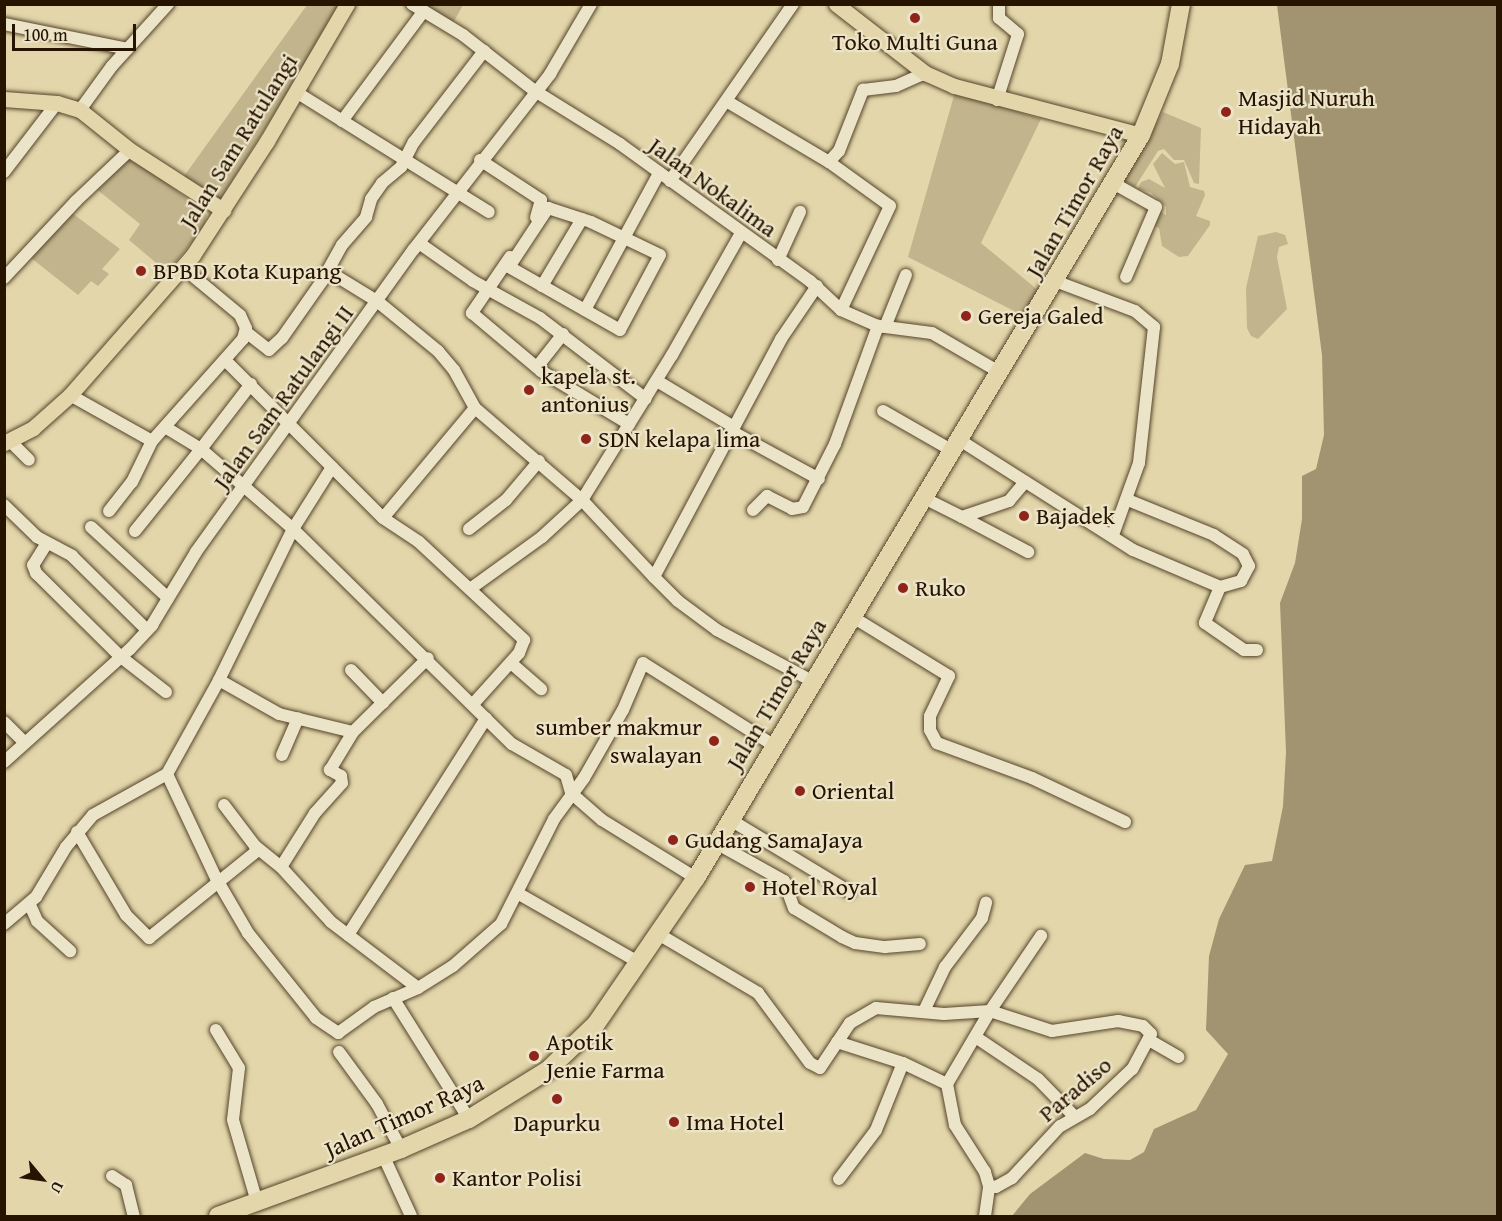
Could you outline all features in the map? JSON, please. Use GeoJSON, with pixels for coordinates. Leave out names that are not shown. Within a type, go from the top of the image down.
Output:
{"type":"FeatureCollection","features":[{"type":"Feature","properties":{"kind":"highway","name":"Jalan Timor Raya"},"geometry":{"type":"LineString","coordinates":[[218,1216],[401,1149],[469,1119],[548,1071],[573,1051],[660,935],[696,878],[850,616],[954,444],[1001,373],[1141,135],[1170,64],[1181,4]]}},
{"type":"Feature","properties":{"kind":"main road","name":"Jalan Sam Ratulangi"},"geometry":{"type":"LineString","coordinates":[[7,441],[33,428],[70,395],[182,267],[223,210],[347,4]]}},
{"type":"Feature","properties":{"kind":"main road"},"geometry":{"type":"LineString","coordinates":[[836,4],[925,73],[998,100],[1141,135]]}},
{"type":"Feature","properties":{"kind":"main road"},"geometry":{"type":"LineString","coordinates":[[4,99],[57,103],[80,110],[130,150],[223,210]]}},
{"type":"Feature","properties":{"kind":"street"},"geometry":{"type":"LineString","coordinates":[[80,110],[128,49],[168,4]]}},
{"type":"Feature","properties":{"kind":"street","name":"Jalan Sam Ratulangi II"},"geometry":{"type":"LineString","coordinates":[[4,762],[121,657],[147,630],[196,552],[377,301],[480,160],[573,41],[591,4]]}},
{"type":"Feature","properties":{"kind":"street"},"geometry":{"type":"LineString","coordinates":[[670,181],[728,102],[793,4]]}},
{"type":"Feature","properties":{"kind":"street"},"geometry":{"type":"LineString","coordinates":[[998,100],[1018,34],[999,18],[999,4]]}},
{"type":"Feature","properties":{"kind":"street"},"geometry":{"type":"LineString","coordinates":[[342,121],[418,8]]}},
{"type":"Feature","properties":{"kind":"street","name":"Jalan Nokalima"},"geometry":{"type":"LineString","coordinates":[[418,8],[484,51],[535,91],[670,181],[817,286],[841,310],[881,327],[932,333],[1001,373]]}},
{"type":"Feature","properties":{"kind":"street"},"geometry":{"type":"LineString","coordinates":[[4,24],[128,49]]}},
{"type":"Feature","properties":{"kind":"street"},"geometry":{"type":"LineString","coordinates":[[182,267],[240,315],[246,332],[266,349],[273,349],[328,271],[345,240],[366,217],[371,199],[382,183],[406,158],[414,142],[484,51]]}},
{"type":"Feature","properties":{"kind":"street"},"geometry":{"type":"LineString","coordinates":[[829,162],[839,151],[863,90],[896,86],[925,73]]}},
{"type":"Feature","properties":{"kind":"street"},"geometry":{"type":"LineString","coordinates":[[296,92],[406,158],[489,212]]}},
{"type":"Feature","properties":{"kind":"street"},"geometry":{"type":"LineString","coordinates":[[728,102],[829,162],[890,206],[841,310]]}},
{"type":"Feature","properties":{"kind":"street"},"geometry":{"type":"LineString","coordinates":[[4,172],[57,103]]}},
{"type":"Feature","properties":{"kind":"street"},"geometry":{"type":"LineString","coordinates":[[4,278],[76,201],[130,150]]}},
{"type":"Feature","properties":{"kind":"street"},"geometry":{"type":"LineString","coordinates":[[480,160],[542,202],[472,313],[537,367],[629,424]]}},
{"type":"Feature","properties":{"kind":"street"},"geometry":{"type":"LineString","coordinates":[[583,308],[610,254],[615,252],[624,237],[658,173]]}},
{"type":"Feature","properties":{"kind":"street"},"geometry":{"type":"LineString","coordinates":[[1113,183],[1134,191],[1156,207],[1126,277]]}},
{"type":"Feature","properties":{"kind":"street"},"geometry":{"type":"LineString","coordinates":[[548,208],[582,219],[624,237],[660,255],[620,330],[510,267],[548,208]]}},
{"type":"Feature","properties":{"kind":"street"},"geometry":{"type":"LineString","coordinates":[[778,260],[800,212]]}},
{"type":"Feature","properties":{"kind":"street"},"geometry":{"type":"LineString","coordinates":[[542,286],[582,219]]}},
{"type":"Feature","properties":{"kind":"street"},"geometry":{"type":"LineString","coordinates":[[470,589],[542,537],[582,500],[657,381],[741,233]]}},
{"type":"Feature","properties":{"kind":"street"},"geometry":{"type":"LineString","coordinates":[[419,243],[473,281],[489,287],[563,334],[646,399]]}},
{"type":"Feature","properties":{"kind":"street"},"geometry":{"type":"LineString","coordinates":[[328,271],[377,301],[448,362],[475,408],[582,500],[678,601],[717,630],[812,681]]}},
{"type":"Feature","properties":{"kind":"street"},"geometry":{"type":"LineString","coordinates":[[753,510],[767,496],[799,510],[819,479],[881,327],[906,275]]}},
{"type":"Feature","properties":{"kind":"street"},"geometry":{"type":"LineString","coordinates":[[1055,281],[1135,311],[1154,327],[1142,451],[1128,500],[1113,535]]}},
{"type":"Feature","properties":{"kind":"street"},"geometry":{"type":"LineString","coordinates":[[654,577],[781,339],[817,286]]}},
{"type":"Feature","properties":{"kind":"street"},"geometry":{"type":"LineString","coordinates":[[109,511],[132,482],[152,441],[225,360],[246,332]]}},
{"type":"Feature","properties":{"kind":"street"},"geometry":{"type":"LineString","coordinates":[[537,367],[563,334]]}},
{"type":"Feature","properties":{"kind":"street"},"geometry":{"type":"LineString","coordinates":[[225,360],[291,423],[383,518],[419,542],[524,640],[511,663],[473,704]]}},
{"type":"Feature","properties":{"kind":"street"},"geometry":{"type":"LineString","coordinates":[[657,381],[819,479]]}},
{"type":"Feature","properties":{"kind":"street"},"geometry":{"type":"LineString","coordinates":[[135,531],[250,384]]}},
{"type":"Feature","properties":{"kind":"street"},"geometry":{"type":"LineString","coordinates":[[70,395],[152,441]]}},
{"type":"Feature","properties":{"kind":"street"},"geometry":{"type":"LineString","coordinates":[[383,518],[475,408]]}},
{"type":"Feature","properties":{"kind":"street"},"geometry":{"type":"LineString","coordinates":[[883,411],[954,444],[1025,482],[1142,554],[1220,586],[1241,581],[1249,566],[1243,554],[1214,535],[1128,500]]}},
{"type":"Feature","properties":{"kind":"street"},"geometry":{"type":"LineString","coordinates":[[165,427],[201,449],[293,529],[522,752],[566,775],[571,793],[612,826],[696,878]]}},
{"type":"Feature","properties":{"kind":"street"},"geometry":{"type":"LineString","coordinates":[[7,441],[29,460]]}},
{"type":"Feature","properties":{"kind":"street"},"geometry":{"type":"LineString","coordinates":[[469,530],[506,500],[539,461]]}},
{"type":"Feature","properties":{"kind":"street"},"geometry":{"type":"LineString","coordinates":[[4,924],[30,905],[77,832],[110,803],[167,774],[219,680],[293,529],[332,467]]}},
{"type":"Feature","properties":{"kind":"street"},"geometry":{"type":"LineString","coordinates":[[962,517],[1009,501],[1025,482]]}},
{"type":"Feature","properties":{"kind":"street"},"geometry":{"type":"LineString","coordinates":[[922,497],[1028,552]]}},
{"type":"Feature","properties":{"kind":"street"},"geometry":{"type":"LineString","coordinates":[[4,505],[47,543],[56,544],[72,556],[147,630]]}},
{"type":"Feature","properties":{"kind":"street"},"geometry":{"type":"LineString","coordinates":[[91,527],[168,598]]}},
{"type":"Feature","properties":{"kind":"street"},"geometry":{"type":"LineString","coordinates":[[47,543],[33,565],[34,570],[121,657],[166,692]]}},
{"type":"Feature","properties":{"kind":"street"},"geometry":{"type":"LineString","coordinates":[[1220,586],[1205,623],[1240,648],[1257,650]]}},
{"type":"Feature","properties":{"kind":"street"},"geometry":{"type":"LineString","coordinates":[[850,616],[949,676],[930,716],[930,730],[937,743],[1032,778],[1125,822]]}},
{"type":"Feature","properties":{"kind":"street"},"geometry":{"type":"LineString","coordinates":[[281,867],[315,813],[342,783],[341,776],[330,770],[353,732],[428,658]]}},
{"type":"Feature","properties":{"kind":"street"},"geometry":{"type":"LineString","coordinates":[[511,663],[541,689]]}},
{"type":"Feature","properties":{"kind":"street"},"geometry":{"type":"LineString","coordinates":[[167,774],[219,883],[267,960],[333,1032],[341,1032],[374,1006],[417,988],[490,937],[519,894],[554,819],[623,710],[643,663],[775,746]]}},
{"type":"Feature","properties":{"kind":"street"},"geometry":{"type":"LineString","coordinates":[[351,670],[382,703]]}},
{"type":"Feature","properties":{"kind":"street"},"geometry":{"type":"LineString","coordinates":[[219,680],[268,708],[353,732]]}},
{"type":"Feature","properties":{"kind":"street"},"geometry":{"type":"LineString","coordinates":[[282,755],[298,718]]}},
{"type":"Feature","properties":{"kind":"street"},"geometry":{"type":"LineString","coordinates":[[348,935],[486,718]]}},
{"type":"Feature","properties":{"kind":"street"},"geometry":{"type":"LineString","coordinates":[[4,722],[24,742]]}},
{"type":"Feature","properties":{"kind":"street"},"geometry":{"type":"LineString","coordinates":[[224,804],[258,850],[281,867],[331,922],[417,988]]}},
{"type":"Feature","properties":{"kind":"street"},"geometry":{"type":"LineString","coordinates":[[729,819],[850,892]]}},
{"type":"Feature","properties":{"kind":"street"},"geometry":{"type":"LineString","coordinates":[[77,832],[126,915],[149,938],[258,850]]}},
{"type":"Feature","properties":{"kind":"street"},"geometry":{"type":"LineString","coordinates":[[716,843],[784,881],[795,908],[855,943],[885,947],[920,944]]}},
{"type":"Feature","properties":{"kind":"street"},"geometry":{"type":"LineString","coordinates":[[519,894],[640,963]]}},
{"type":"Feature","properties":{"kind":"street"},"geometry":{"type":"LineString","coordinates":[[924,1011],[945,967],[982,918],[986,903]]}},
{"type":"Feature","properties":{"kind":"street"},"geometry":{"type":"LineString","coordinates":[[30,905],[37,921],[70,951]]}},
{"type":"Feature","properties":{"kind":"street"},"geometry":{"type":"LineString","coordinates":[[660,935],[758,993],[810,1064],[820,1068],[825,1065],[850,1023],[876,1008],[990,1011]]}},
{"type":"Feature","properties":{"kind":"street"},"geometry":{"type":"LineString","coordinates":[[985,1216],[989,1186],[955,1125],[946,1084],[976,1038],[990,1011],[1041,936]]}},
{"type":"Feature","properties":{"kind":"street"},"geometry":{"type":"LineString","coordinates":[[393,998],[469,1119]]}},
{"type":"Feature","properties":{"kind":"street","name":"Paradiso"},"geometry":{"type":"LineString","coordinates":[[989,1186],[1008,1182],[1060,1126],[1090,1109],[1132,1069],[1149,1040],[1148,1028],[1126,1022],[1052,1031],[990,1011]]}},
{"type":"Feature","properties":{"kind":"street"},"geometry":{"type":"LineString","coordinates":[[216,1030],[239,1068],[233,1120],[257,1202]]}},
{"type":"Feature","properties":{"kind":"street"},"geometry":{"type":"LineString","coordinates":[[976,1038],[1038,1079],[1075,1117]]}},
{"type":"Feature","properties":{"kind":"street"},"geometry":{"type":"LineString","coordinates":[[1149,1040],[1179,1057]]}},
{"type":"Feature","properties":{"kind":"street"},"geometry":{"type":"LineString","coordinates":[[837,1042],[903,1063],[946,1084]]}},
{"type":"Feature","properties":{"kind":"street"},"geometry":{"type":"LineString","coordinates":[[339,1052],[377,1104],[401,1149]]}},
{"type":"Feature","properties":{"kind":"street"},"geometry":{"type":"LineString","coordinates":[[839,1179],[876,1130],[903,1063]]}},
{"type":"Feature","properties":{"kind":"street"},"geometry":{"type":"LineString","coordinates":[[383,1155],[411,1216]]}},
{"type":"Feature","properties":{"kind":"street"},"geometry":{"type":"LineString","coordinates":[[112,1176],[126,1185],[134,1216]]}},
{"type":"Feature","properties":{"kind":"shaded area"},"geometry":{"type":"Polygon","coordinates":[[[307,5],[343,5],[219,201],[182,179],[307,5]]]}},
{"type":"Feature","properties":{"kind":"shaded area"},"geometry":{"type":"Polygon","coordinates":[[[424,5],[463,5],[453,23],[424,5]]]}},
{"type":"Feature","properties":{"kind":"shaded area"},"geometry":{"type":"Polygon","coordinates":[[[1277,5],[1497,5],[1497,1216],[1012,1216],[1030,1194],[1085,1153],[1104,1159],[1130,1160],[1144,1152],[1154,1129],[1196,1110],[1228,1054],[1206,1030],[1209,956],[1219,919],[1245,865],[1272,861],[1283,806],[1286,752],[1280,603],[1295,563],[1302,519],[1302,476],[1316,469],[1324,435],[1322,355],[1277,5]]]}},
{"type":"Feature","properties":{"kind":"shaded area"},"geometry":{"type":"Polygon","coordinates":[[[955,92],[1041,119],[981,243],[1039,291],[1024,316],[908,257],[955,92]]]}},
{"type":"Feature","properties":{"kind":"shaded area"},"geometry":{"type":"Polygon","coordinates":[[[1163,112],[1201,128],[1199,184],[1194,183],[1184,160],[1174,160],[1164,149],[1158,151],[1135,187],[1124,181],[1163,112]]]}},
{"type":"Feature","properties":{"kind":"shaded area"},"geometry":{"type":"Polygon","coordinates":[[[1162,153],[1175,164],[1184,162],[1190,187],[1204,191],[1205,195],[1196,216],[1210,221],[1210,225],[1188,256],[1179,257],[1162,246],[1159,228],[1153,225],[1147,209],[1151,206],[1166,215],[1166,207],[1150,192],[1138,189],[1141,182],[1149,179],[1165,188],[1153,164],[1162,153]]]}},
{"type":"Feature","properties":{"kind":"shaded area"},"geometry":{"type":"Polygon","coordinates":[[[130,154],[207,215],[203,229],[167,272],[129,240],[140,224],[95,188],[130,154]]]}},
{"type":"Feature","properties":{"kind":"shaded area"},"geometry":{"type":"Polygon","coordinates":[[[72,213],[120,249],[102,269],[109,274],[98,286],[91,281],[78,295],[31,258],[72,213]]]}},
{"type":"Feature","properties":{"kind":"shaded area"},"geometry":{"type":"Polygon","coordinates":[[[1276,232],[1285,235],[1288,244],[1279,247],[1277,257],[1287,309],[1258,339],[1251,336],[1247,328],[1246,288],[1258,236],[1276,232]]]}},
{"type":"Feature","properties":{"kind":"place","name":"Toko Multi Guna"},"geometry":{"type":"Point","coordinates":[915,18]}},
{"type":"Feature","properties":{"kind":"place","name":"Masjid Nuruh Hidayah"},"geometry":{"type":"Point","coordinates":[1226,112]}},
{"type":"Feature","properties":{"kind":"place","name":"BPBD Kota Kupang"},"geometry":{"type":"Point","coordinates":[141,271]}},
{"type":"Feature","properties":{"kind":"place","name":"Gereja Galed"},"geometry":{"type":"Point","coordinates":[966,316]}},
{"type":"Feature","properties":{"kind":"place","name":"kapela st. antonius"},"geometry":{"type":"Point","coordinates":[529,390]}},
{"type":"Feature","properties":{"kind":"place","name":"SDN kelapa lima"},"geometry":{"type":"Point","coordinates":[586,439]}},
{"type":"Feature","properties":{"kind":"place","name":"Bajadek"},"geometry":{"type":"Point","coordinates":[1024,516]}},
{"type":"Feature","properties":{"kind":"place","name":"Ruko"},"geometry":{"type":"Point","coordinates":[903,588]}},
{"type":"Feature","properties":{"kind":"place","name":"sumber makmur swalayan"},"geometry":{"type":"Point","coordinates":[714,741]}},
{"type":"Feature","properties":{"kind":"place","name":"Oriental"},"geometry":{"type":"Point","coordinates":[800,791]}},
{"type":"Feature","properties":{"kind":"place","name":"Gudang SamaJaya"},"geometry":{"type":"Point","coordinates":[673,840]}},
{"type":"Feature","properties":{"kind":"place","name":"Hotel Royal"},"geometry":{"type":"Point","coordinates":[750,887]}},
{"type":"Feature","properties":{"kind":"place","name":"Apotik Jenie Farma"},"geometry":{"type":"Point","coordinates":[534,1056]}},
{"type":"Feature","properties":{"kind":"place","name":"Dapurku"},"geometry":{"type":"Point","coordinates":[557,1099]}},
{"type":"Feature","properties":{"kind":"place","name":"Ima Hotel"},"geometry":{"type":"Point","coordinates":[674,1122]}},
{"type":"Feature","properties":{"kind":"place","name":"Kantor Polisi"},"geometry":{"type":"Point","coordinates":[440,1178]}}]}
